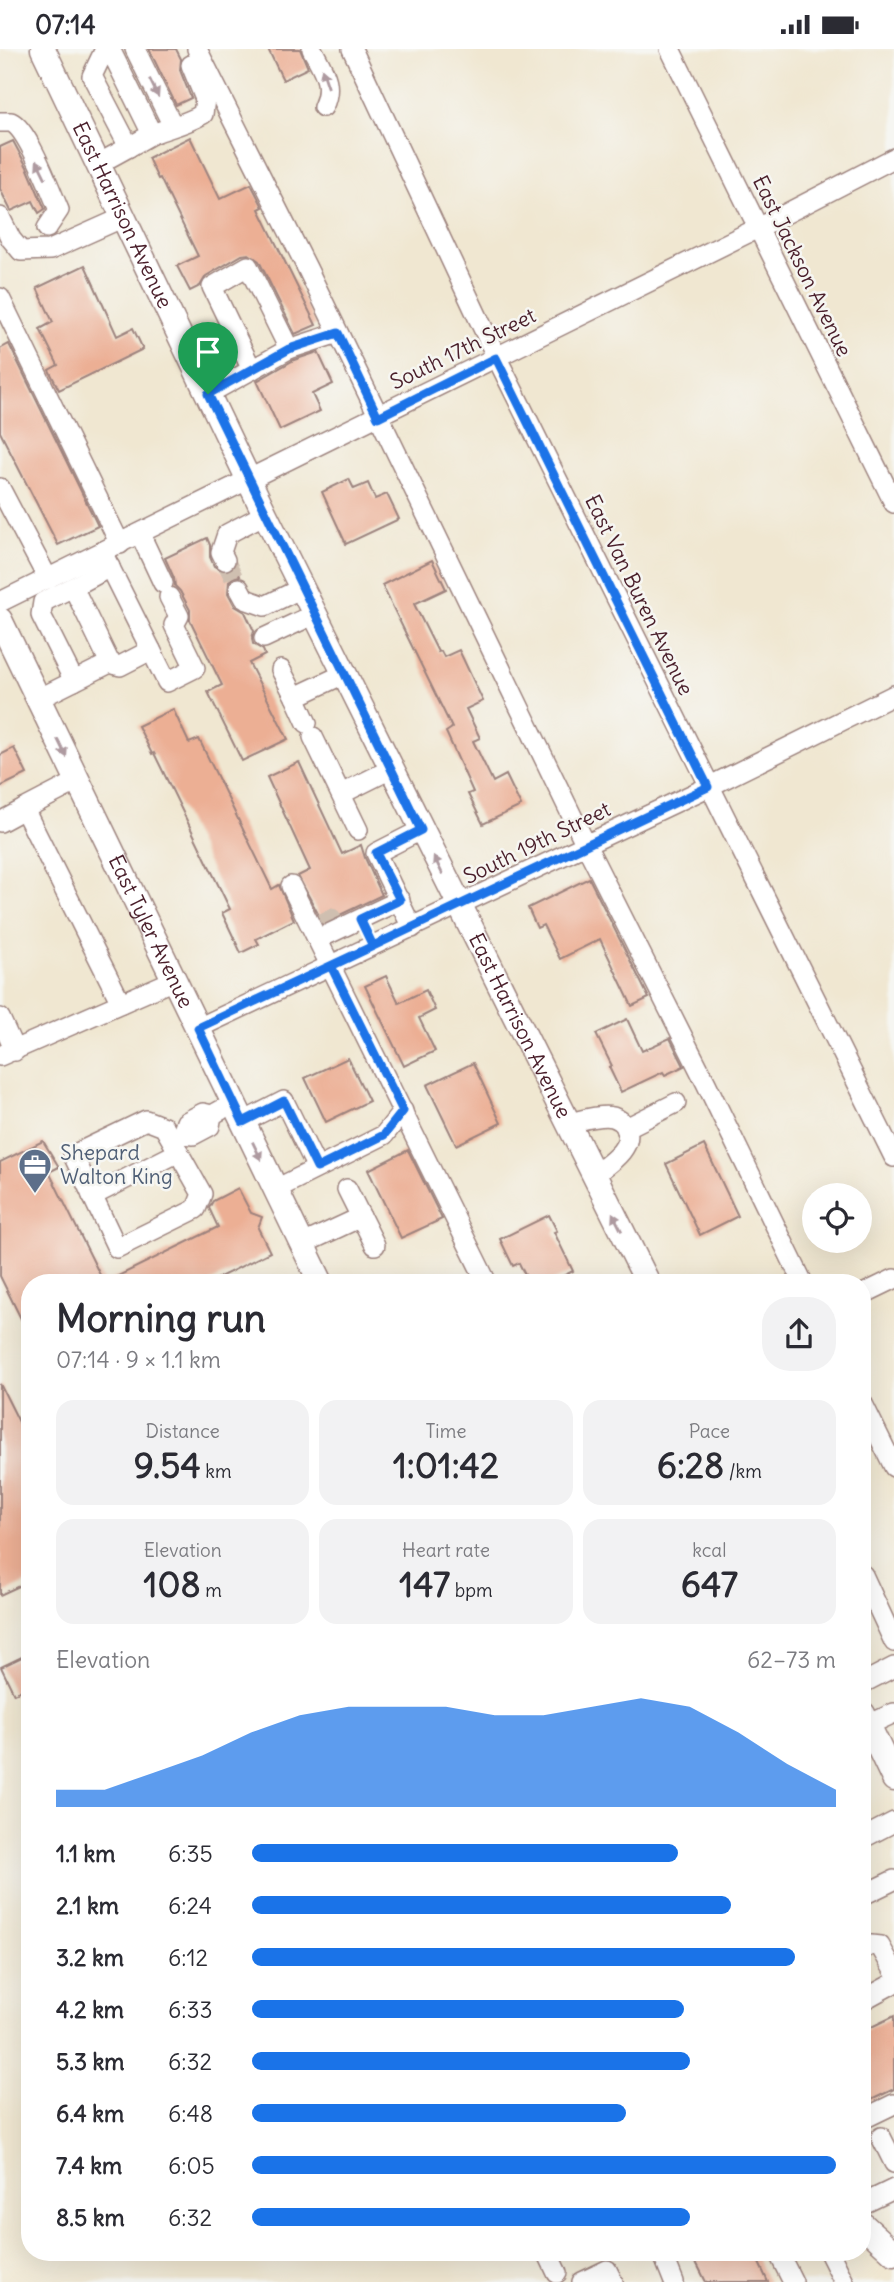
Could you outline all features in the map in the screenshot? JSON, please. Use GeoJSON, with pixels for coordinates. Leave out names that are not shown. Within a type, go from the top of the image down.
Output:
{"type":"FeatureCollection","features":[{"type":"Feature","properties":{"kind":"main road","name":"East Harrison Avenue"},"geometry":{"type":"LineString","coordinates":[[43,49],[265,514],[644,1274]]}},
{"type":"Feature","properties":{"kind":"main road","name":"East Tyler Avenue"},"geometry":{"type":"LineString","coordinates":[[0,620],[317,1274]]}},
{"type":"Feature","properties":{"kind":"main road"},"geometry":{"type":"LineString","coordinates":[[871,1739],[894,1779]]}},
{"type":"Feature","properties":{"kind":"main road"},"geometry":{"type":"LineString","coordinates":[[871,2232],[894,2253]]}},
{"type":"Feature","properties":{"kind":"street"},"geometry":{"type":"LineString","coordinates":[[63,91],[92,76],[108,49]]}},
{"type":"Feature","properties":{"kind":"street"},"geometry":{"type":"LineString","coordinates":[[108,49],[152,134]]}},
{"type":"Feature","properties":{"kind":"street"},"geometry":{"type":"LineString","coordinates":[[135,49],[170,120],[176,125]]}},
{"type":"Feature","properties":{"kind":"street"},"geometry":{"type":"LineString","coordinates":[[98,164],[152,134],[176,125],[183,126],[203,114],[205,108],[202,89],[190,60],[196,49]]}},
{"type":"Feature","properties":{"kind":"street"},"geometry":{"type":"LineString","coordinates":[[196,49],[799,1274]]}},
{"type":"Feature","properties":{"kind":"street"},"geometry":{"type":"LineString","coordinates":[[312,49],[329,88],[323,107]]}},
{"type":"Feature","properties":{"kind":"street","name":"East Van Buren Avenue"},"geometry":{"type":"LineString","coordinates":[[352,49],[496,358],[894,1157]]}},
{"type":"Feature","properties":{"kind":"street","name":"East Jackson Avenue"},"geometry":{"type":"LineString","coordinates":[[670,49],[894,503]]}},
{"type":"Feature","properties":{"kind":"street"},"geometry":{"type":"LineString","coordinates":[[92,76],[129,147]]}},
{"type":"Feature","properties":{"kind":"street"},"geometry":{"type":"LineString","coordinates":[[0,122],[11,122],[23,132],[59,209],[42,231],[15,244]]}},
{"type":"Feature","properties":{"kind":"street","name":"South 17th Street"},"geometry":{"type":"LineString","coordinates":[[0,602],[111,554],[140,534],[894,158]]}},
{"type":"Feature","properties":{"kind":"street"},"geometry":{"type":"LineString","coordinates":[[0,216],[21,251],[50,250],[124,217]]}},
{"type":"Feature","properties":{"kind":"street"},"geometry":{"type":"LineString","coordinates":[[251,370],[212,287],[248,266],[289,349]]}},
{"type":"Feature","properties":{"kind":"street"},"geometry":{"type":"LineString","coordinates":[[0,298],[5,319],[167,682],[195,668],[173,625],[179,617],[140,534]]}},
{"type":"Feature","properties":{"kind":"street"},"geometry":{"type":"LineString","coordinates":[[208,394],[289,349],[338,333]]}},
{"type":"Feature","properties":{"kind":"street"},"geometry":{"type":"LineString","coordinates":[[0,488],[48,579]]}},
{"type":"Feature","properties":{"kind":"street"},"geometry":{"type":"LineString","coordinates":[[225,560],[221,552],[227,534],[265,514]]}},
{"type":"Feature","properties":{"kind":"street"},"geometry":{"type":"LineString","coordinates":[[74,681],[41,615],[43,602],[73,587],[111,554]]}},
{"type":"Feature","properties":{"kind":"street"},"geometry":{"type":"LineString","coordinates":[[73,587],[110,663]]}},
{"type":"Feature","properties":{"kind":"street"},"geometry":{"type":"LineString","coordinates":[[239,588],[244,599],[265,606],[302,588]]}},
{"type":"Feature","properties":{"kind":"street"},"geometry":{"type":"LineString","coordinates":[[264,638],[315,614]]}},
{"type":"Feature","properties":{"kind":"street"},"geometry":{"type":"LineString","coordinates":[[38,699],[110,663],[120,666],[151,650]]}},
{"type":"Feature","properties":{"kind":"street"},"geometry":{"type":"LineString","coordinates":[[281,670],[358,830]]}},
{"type":"Feature","properties":{"kind":"street"},"geometry":{"type":"LineString","coordinates":[[295,697],[344,674]]}},
{"type":"Feature","properties":{"kind":"street","name":"South 19th Street"},"geometry":{"type":"LineString","coordinates":[[198,1028],[708,787],[894,695]]}},
{"type":"Feature","properties":{"kind":"street"},"geometry":{"type":"LineString","coordinates":[[341,794],[391,769]]}},
{"type":"Feature","properties":{"kind":"street"},"geometry":{"type":"LineString","coordinates":[[0,822],[78,781]]}},
{"type":"Feature","properties":{"kind":"street"},"geometry":{"type":"LineString","coordinates":[[24,809],[121,1003]]}},
{"type":"Feature","properties":{"kind":"street"},"geometry":{"type":"LineString","coordinates":[[412,928],[376,853],[421,830]]}},
{"type":"Feature","properties":{"kind":"street"},"geometry":{"type":"LineString","coordinates":[[291,886],[325,929],[331,966],[483,1274]]}},
{"type":"Feature","properties":{"kind":"street"},"geometry":{"type":"LineString","coordinates":[[325,929],[360,919],[400,900]]}},
{"type":"Feature","properties":{"kind":"street"},"geometry":{"type":"LineString","coordinates":[[360,919],[373,946]]}},
{"type":"Feature","properties":{"kind":"street"},"geometry":{"type":"LineString","coordinates":[[0,1018],[8,1053],[174,980]]}},
{"type":"Feature","properties":{"kind":"street"},"geometry":{"type":"LineString","coordinates":[[92,1196],[178,1142],[210,1126],[212,1115],[284,1101],[317,1168]]}},
{"type":"Feature","properties":{"kind":"street"},"geometry":{"type":"LineString","coordinates":[[626,1128],[676,1103]]}},
{"type":"Feature","properties":{"kind":"street"},"geometry":{"type":"LineString","coordinates":[[276,1189],[384,1135],[403,1111]]}},
{"type":"Feature","properties":{"kind":"street"},"geometry":{"type":"LineString","coordinates":[[568,1123],[603,1116],[615,1117],[623,1122],[626,1128],[626,1143],[619,1155],[594,1175]]}},
{"type":"Feature","properties":{"kind":"street"},"geometry":{"type":"LineString","coordinates":[[146,1120],[164,1127],[178,1142],[202,1194],[196,1209],[117,1248],[72,1155],[146,1120]]}},
{"type":"Feature","properties":{"kind":"street"},"geometry":{"type":"LineString","coordinates":[[347,1189],[375,1245]]}},
{"type":"Feature","properties":{"kind":"street"},"geometry":{"type":"LineString","coordinates":[[303,1244],[361,1217]]}},
{"type":"Feature","properties":{"kind":"street"},"geometry":{"type":"LineString","coordinates":[[871,1290],[894,1279]]}},
{"type":"Feature","properties":{"kind":"street"},"geometry":{"type":"LineString","coordinates":[[871,1420],[894,1467]]}},
{"type":"Feature","properties":{"kind":"street"},"geometry":{"type":"LineString","coordinates":[[871,1592],[894,1642]]}},
{"type":"Feature","properties":{"kind":"street"},"geometry":{"type":"LineString","coordinates":[[871,1679],[894,1667]]}},
{"type":"Feature","properties":{"kind":"street"},"geometry":{"type":"LineString","coordinates":[[871,1729],[894,1713]]}},
{"type":"Feature","properties":{"kind":"street"},"geometry":{"type":"LineString","coordinates":[[871,1834],[894,1822]]}},
{"type":"Feature","properties":{"kind":"street"},"geometry":{"type":"LineString","coordinates":[[871,1891],[894,1879]]}},
{"type":"Feature","properties":{"kind":"street"},"geometry":{"type":"LineString","coordinates":[[871,1945],[880,1946],[894,1971]]}},
{"type":"Feature","properties":{"kind":"street"},"geometry":{"type":"LineString","coordinates":[[871,1996],[894,1983]]}},
{"type":"Feature","properties":{"kind":"street"},"geometry":{"type":"LineString","coordinates":[[871,2115],[894,2104]]}},
{"type":"Feature","properties":{"kind":"street"},"geometry":{"type":"LineString","coordinates":[[881,2137],[894,2163]]}},
{"type":"Feature","properties":{"kind":"street"},"geometry":{"type":"LineString","coordinates":[[871,2200],[894,2189]]}},
{"type":"Feature","properties":{"kind":"street"},"geometry":{"type":"LineString","coordinates":[[551,2261],[557,2273]]}},
{"type":"Feature","properties":{"kind":"street"},"geometry":{"type":"LineString","coordinates":[[666,2261],[674,2282]]}},
{"type":"Feature","properties":{"kind":"street"},"geometry":{"type":"LineString","coordinates":[[782,2261],[793,2282]]}},
{"type":"Feature","properties":{"kind":"street"},"geometry":{"type":"LineString","coordinates":[[834,2261],[844,2282]]}},
{"type":"Feature","properties":{"kind":"street"},"geometry":{"type":"LineString","coordinates":[[582,2282],[607,2270],[613,2282]]}},
{"type":"Feature","properties":{"kind":"building"},"geometry":{"type":"Polygon","coordinates":[[[149,49],[176,49],[181,59],[180,70],[191,98],[176,105],[149,49]]]}},
{"type":"Feature","properties":{"kind":"building"},"geometry":{"type":"Polygon","coordinates":[[[268,49],[300,49],[308,68],[283,80],[268,49]]]}},
{"type":"Feature","properties":{"kind":"building"},"geometry":{"type":"Polygon","coordinates":[[[190,137],[220,199],[251,184],[263,207],[259,209],[316,325],[295,334],[259,261],[249,254],[242,255],[206,276],[200,286],[190,291],[177,266],[198,256],[148,158],[190,137]]]}},
{"type":"Feature","properties":{"kind":"building"},"geometry":{"type":"Polygon","coordinates":[[[13,141],[45,209],[39,213],[33,201],[11,211],[0,189],[0,147],[13,141]]]}},
{"type":"Feature","properties":{"kind":"building"},"geometry":{"type":"Polygon","coordinates":[[[85,265],[117,336],[133,328],[143,349],[59,390],[49,370],[58,365],[40,329],[53,322],[37,288],[85,265]]]}},
{"type":"Feature","properties":{"kind":"building"},"geometry":{"type":"Polygon","coordinates":[[[9,344],[98,526],[58,545],[0,432],[0,349],[9,344]]]}},
{"type":"Feature","properties":{"kind":"building"},"geometry":{"type":"Polygon","coordinates":[[[318,352],[333,384],[312,394],[320,411],[280,430],[257,381],[294,360],[318,352]]]}},
{"type":"Feature","properties":{"kind":"building"},"geometry":{"type":"Polygon","coordinates":[[[349,479],[354,489],[368,483],[375,499],[387,494],[399,519],[346,544],[322,492],[349,479]]]}},
{"type":"Feature","properties":{"kind":"building"},"geometry":{"type":"Polygon","coordinates":[[[207,538],[214,566],[225,572],[236,566],[240,576],[229,581],[228,593],[235,606],[245,612],[254,631],[253,644],[263,650],[265,655],[249,663],[288,739],[242,761],[208,692],[222,685],[190,620],[190,610],[175,586],[165,558],[207,538]]]}},
{"type":"Feature","properties":{"kind":"building"},"geometry":{"type":"Polygon","coordinates":[[[432,560],[446,589],[414,604],[438,652],[441,651],[444,657],[459,650],[483,701],[466,709],[480,738],[473,741],[493,782],[506,775],[521,806],[483,824],[468,794],[473,792],[446,732],[452,728],[382,585],[432,560]]]}},
{"type":"Feature","properties":{"kind":"building"},"geometry":{"type":"Polygon","coordinates":[[[173,709],[189,743],[199,739],[272,889],[279,885],[294,920],[256,939],[259,944],[241,953],[222,913],[230,909],[154,753],[152,754],[138,726],[173,709]]]}},
{"type":"Feature","properties":{"kind":"building"},"geometry":{"type":"Polygon","coordinates":[[[14,748],[27,774],[0,787],[0,755],[14,748]]]}},
{"type":"Feature","properties":{"kind":"building"},"geometry":{"type":"Polygon","coordinates":[[[299,762],[342,854],[361,845],[382,895],[323,923],[298,876],[310,870],[267,777],[299,762]]]}},
{"type":"Feature","properties":{"kind":"building"},"geometry":{"type":"Polygon","coordinates":[[[589,878],[649,998],[632,1006],[600,939],[560,959],[543,925],[537,928],[528,908],[589,878]]]}},
{"type":"Feature","properties":{"kind":"building"},"geometry":{"type":"Polygon","coordinates":[[[386,976],[399,1003],[426,990],[435,1010],[419,1018],[435,1051],[404,1066],[365,986],[386,976]]]}},
{"type":"Feature","properties":{"kind":"building"},"geometry":{"type":"Polygon","coordinates":[[[627,1019],[642,1051],[670,1038],[684,1066],[665,1075],[663,1072],[621,1092],[596,1034],[627,1019]]]}},
{"type":"Feature","properties":{"kind":"building"},"geometry":{"type":"Polygon","coordinates":[[[348,1058],[369,1101],[326,1122],[305,1078],[348,1058]]]}},
{"type":"Feature","properties":{"kind":"building"},"geometry":{"type":"Polygon","coordinates":[[[473,1063],[501,1123],[456,1145],[427,1085],[473,1063]]]}},
{"type":"Feature","properties":{"kind":"building"},"geometry":{"type":"Polygon","coordinates":[[[43,1141],[59,1167],[49,1172],[100,1274],[21,1274],[21,1319],[0,1276],[0,1162],[43,1141]]]}},
{"type":"Feature","properties":{"kind":"building"},"geometry":{"type":"Polygon","coordinates":[[[704,1145],[738,1216],[700,1235],[666,1164],[704,1145]]]}},
{"type":"Feature","properties":{"kind":"building"},"geometry":{"type":"Polygon","coordinates":[[[408,1150],[442,1219],[401,1238],[368,1170],[408,1150]]]}},
{"type":"Feature","properties":{"kind":"building"},"geometry":{"type":"Polygon","coordinates":[[[238,1188],[251,1213],[262,1217],[258,1228],[270,1252],[226,1274],[122,1274],[218,1227],[209,1208],[213,1201],[238,1188]]]}},
{"type":"Feature","properties":{"kind":"building"},"geometry":{"type":"Polygon","coordinates":[[[549,1215],[557,1231],[554,1232],[573,1271],[567,1274],[524,1274],[519,1263],[513,1266],[500,1239],[549,1215]]]}},
{"type":"Feature","properties":{"kind":"building"},"geometry":{"type":"Polygon","coordinates":[[[0,1384],[21,1426],[21,1585],[0,1595],[0,1384]]]}},
{"type":"Feature","properties":{"kind":"building"},"geometry":{"type":"Polygon","coordinates":[[[21,1657],[21,1690],[14,1694],[1,1667],[21,1657]]]}},
{"type":"Feature","properties":{"kind":"building"},"geometry":{"type":"Polygon","coordinates":[[[894,2016],[894,2089],[871,2100],[871,2027],[894,2016]]]}},
{"type":"Feature","properties":{"kind":"building"},"geometry":{"type":"Polygon","coordinates":[[[696,2261],[758,2261],[768,2282],[706,2282],[696,2261]]]}},
{"type":"Feature","properties":{"kind":"tunnel"},"geometry":{"type":"LineString","coordinates":[[225,560],[239,588]]}},
{"type":"Feature","properties":{"kind":"tunnel"},"geometry":{"type":"LineString","coordinates":[[320,924],[332,918],[336,927]]}},
{"type":"Feature","properties":{"kind":"place","name":"Shepard Walton King"},"geometry":{"type":"Point","coordinates":[35,1195]}},
{"type":"Feature","properties":{"kind":"route"},"geometry":{"type":"LineString","coordinates":[[338,333],[378,417],[496,358],[708,787],[331,966],[403,1111],[384,1135],[317,1168],[284,1101],[243,1122],[198,1028],[373,946],[360,919],[400,900],[376,853],[421,830],[208,394],[289,349],[338,333]]}}]}
